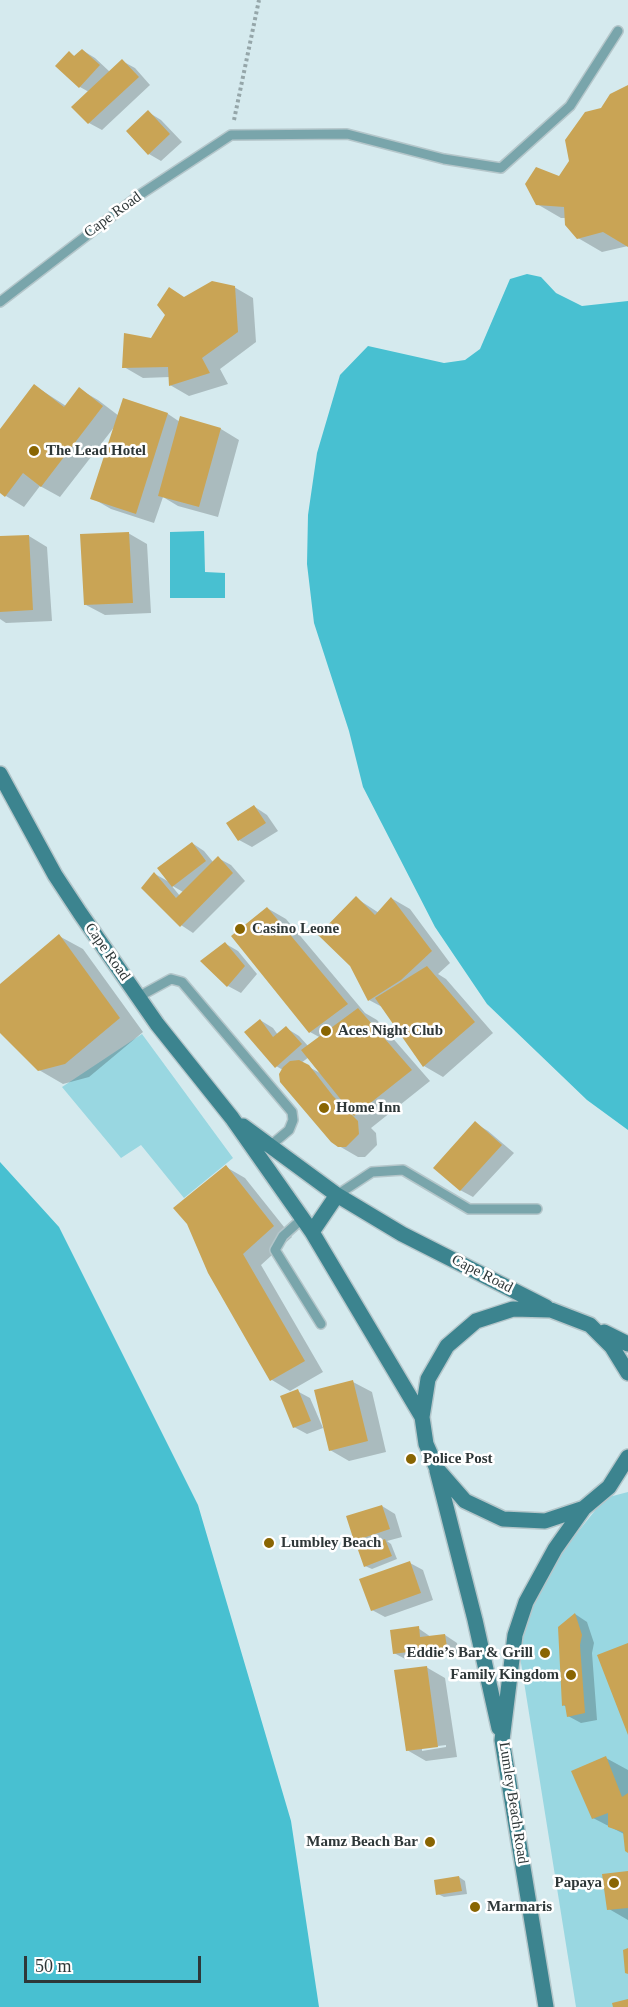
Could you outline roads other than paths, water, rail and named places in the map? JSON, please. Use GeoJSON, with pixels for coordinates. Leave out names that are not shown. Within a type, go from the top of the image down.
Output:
{"type":"FeatureCollection","features":[{"type":"Feature","properties":{"kind":"main road","name":"Cape Road"},"geometry":{"type":"LineString","coordinates":[[0,774],[55,875],[115,965],[157,1024],[232,1118],[303,1218],[422,1417]]}},
{"type":"Feature","properties":{"kind":"main road","name":"Cape Road"},"geometry":{"type":"LineString","coordinates":[[232,1118],[337,1195],[402,1234],[552,1310]]}},
{"type":"Feature","properties":{"kind":"main road"},"geometry":{"type":"LineString","coordinates":[[312,1232],[337,1195]]}},
{"type":"Feature","properties":{"kind":"main road"},"geometry":{"type":"LineString","coordinates":[[501,1740],[475,1620],[437,1469],[426,1444],[422,1417],[428,1379],[447,1346],[476,1321],[513,1309],[552,1310],[590,1325],[628,1344]]}},
{"type":"Feature","properties":{"kind":"main road"},"geometry":{"type":"LineString","coordinates":[[590,1325],[612,1347],[628,1373]]}},
{"type":"Feature","properties":{"kind":"main road"},"geometry":{"type":"LineString","coordinates":[[437,1469],[465,1501],[503,1519],[545,1521],[584,1508],[609,1487],[628,1457]]}},
{"type":"Feature","properties":{"kind":"main road"},"geometry":{"type":"LineString","coordinates":[[609,1487],[628,1482]]}},
{"type":"Feature","properties":{"kind":"main road","name":"Lumley Beach Road"},"geometry":{"type":"LineString","coordinates":[[546,2007],[501,1740],[515,1635],[526,1602],[555,1549],[584,1508]]}},
{"type":"Feature","properties":{"kind":"lane","name":"Cape Road"},"geometry":{"type":"LineString","coordinates":[[0,302],[113,215],[231,135],[347,134],[444,159],[501,168],[570,106],[618,31]]}},
{"type":"Feature","properties":{"kind":"lane"},"geometry":{"type":"LineString","coordinates":[[138,997],[171,979],[182,982],[292,1112],[293,1120],[289,1130],[270,1146]]}},
{"type":"Feature","properties":{"kind":"lane"},"geometry":{"type":"LineString","coordinates":[[337,1195],[372,1172],[403,1170],[469,1209],[537,1209]]}},
{"type":"Feature","properties":{"kind":"lane"},"geometry":{"type":"LineString","coordinates":[[303,1218],[283,1236],[275,1251],[321,1324]]}},
{"type":"Feature","properties":{"kind":"place","name":"The Lead Hotel"},"geometry":{"type":"Point","coordinates":[34,451]}},
{"type":"Feature","properties":{"kind":"place","name":"Casino Leone"},"geometry":{"type":"Point","coordinates":[240,929]}},
{"type":"Feature","properties":{"kind":"place","name":"Aces Night Club"},"geometry":{"type":"Point","coordinates":[326,1031]}},
{"type":"Feature","properties":{"kind":"place","name":"Home Inn"},"geometry":{"type":"Point","coordinates":[324,1108]}},
{"type":"Feature","properties":{"kind":"place","name":"Police Post"},"geometry":{"type":"Point","coordinates":[411,1459]}},
{"type":"Feature","properties":{"kind":"place","name":"Lumbley Beach"},"geometry":{"type":"Point","coordinates":[269,1543]}},
{"type":"Feature","properties":{"kind":"place","name":"Eddie’s Bar & Grill"},"geometry":{"type":"Point","coordinates":[545,1653]}},
{"type":"Feature","properties":{"kind":"place","name":"Family Kingdom"},"geometry":{"type":"Point","coordinates":[571,1675]}},
{"type":"Feature","properties":{"kind":"place","name":"Mamz Beach Bar"},"geometry":{"type":"Point","coordinates":[430,1842]}},
{"type":"Feature","properties":{"kind":"place","name":"Papaya"},"geometry":{"type":"Point","coordinates":[614,1883]}},
{"type":"Feature","properties":{"kind":"place","name":"Marmaris"},"geometry":{"type":"Point","coordinates":[475,1907]}}]}
